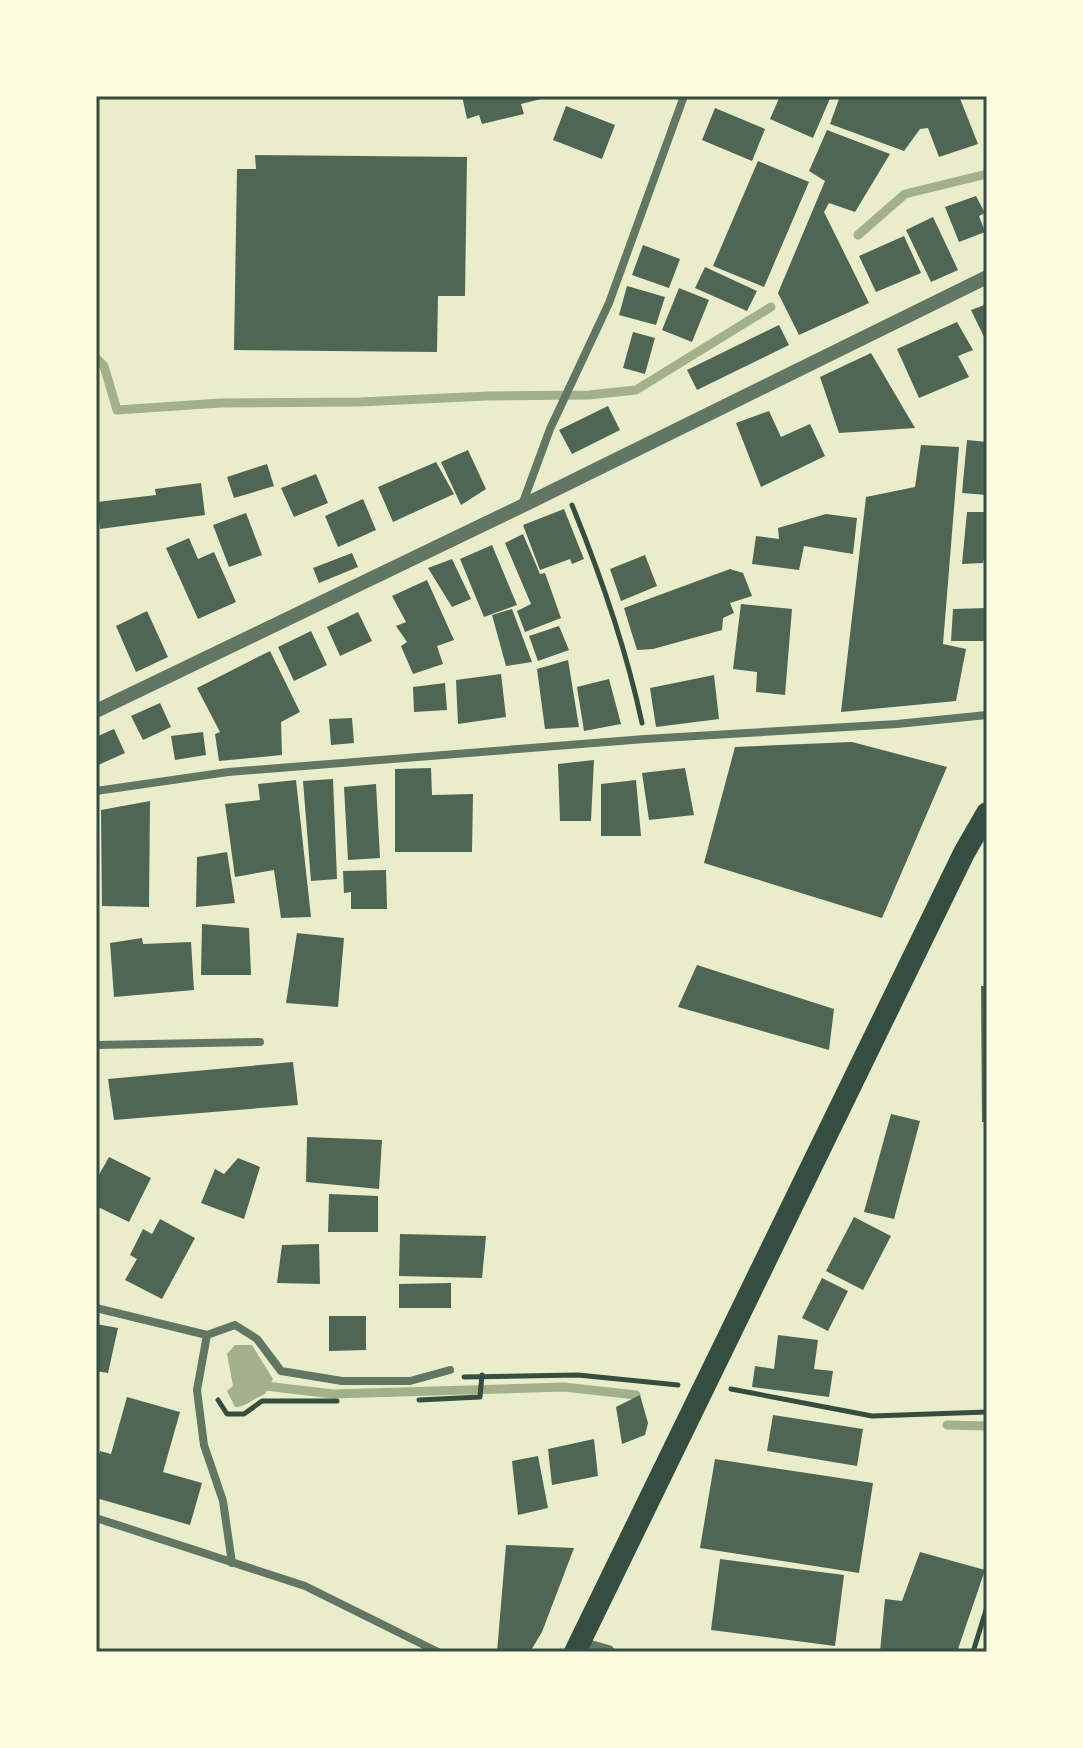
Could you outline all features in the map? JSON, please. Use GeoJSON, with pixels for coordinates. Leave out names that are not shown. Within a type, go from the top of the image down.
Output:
{"type":"FeatureCollection","features":[{"type":"Feature","properties":{"kind":"highway"},"geometry":{"type":"LineString","coordinates":[[577,1648],[964,853],[987,813]]}},
{"type":"Feature","properties":{"kind":"street"},"geometry":{"type":"LineString","coordinates":[[522,506],[550,429],[609,303],[684,96]]}},
{"type":"Feature","properties":{"kind":"street"},"geometry":{"type":"LineString","coordinates":[[96,711],[987,277]]}},
{"type":"Feature","properties":{"kind":"street"},"geometry":{"type":"LineString","coordinates":[[96,791],[228,772],[987,715]]}},
{"type":"Feature","properties":{"kind":"street"},"geometry":{"type":"LineString","coordinates":[[96,1045],[260,1042]]}},
{"type":"Feature","properties":{"kind":"street"},"geometry":{"type":"LineString","coordinates":[[96,1308],[207,1335],[235,1325],[257,1339],[281,1371],[342,1381],[410,1381],[450,1370]]}},
{"type":"Feature","properties":{"kind":"street"},"geometry":{"type":"LineString","coordinates":[[207,1335],[197,1390],[204,1445],[223,1501],[232,1563]]}},
{"type":"Feature","properties":{"kind":"street"},"geometry":{"type":"LineString","coordinates":[[96,1518],[305,1586],[438,1652]]}},
{"type":"Feature","properties":{"kind":"street"},"geometry":{"type":"LineString","coordinates":[[577,1648],[608,1652]]}},
{"type":"Feature","properties":{"kind":"path"},"geometry":{"type":"LineString","coordinates":[[564,485],[602,578],[634,684],[645,739]]}},
{"type":"Feature","properties":{"kind":"path"},"geometry":{"type":"LineString","coordinates":[[480,1397],[482,1375]]}},
{"type":"Feature","properties":{"kind":"path"},"geometry":{"type":"LineString","coordinates":[[459,1377],[578,1375],[679,1385]]}},
{"type":"Feature","properties":{"kind":"path"},"geometry":{"type":"LineString","coordinates":[[727,1389],[872,1416],[987,1412]]}},
{"type":"Feature","properties":{"kind":"path"},"geometry":{"type":"LineString","coordinates":[[973,1652],[987,1607]]}},
{"type":"Feature","properties":{"kind":"shaded area"},"geometry":{"type":"Polygon","coordinates":[[[235,1345],[252,1345],[273,1379],[265,1394],[235,1407],[227,1391],[233,1386],[227,1354],[235,1345]]]}},
{"type":"Feature","properties":{"kind":"building"},"geometry":{"type":"Polygon","coordinates":[[[462,96],[549,97],[521,104],[524,114],[482,124],[479,115],[467,119],[462,96]]]}},
{"type":"Feature","properties":{"kind":"building"},"geometry":{"type":"Polygon","coordinates":[[[780,96],[831,96],[813,138],[770,119],[780,96]]]}},
{"type":"Feature","properties":{"kind":"building"},"geometry":{"type":"Polygon","coordinates":[[[840,96],[959,96],[978,144],[939,157],[928,128],[920,129],[904,151],[830,124],[840,96]]]}},
{"type":"Feature","properties":{"kind":"building"},"geometry":{"type":"Polygon","coordinates":[[[566,106],[615,125],[602,159],[553,140],[566,106]]]}},
{"type":"Feature","properties":{"kind":"building"},"geometry":{"type":"Polygon","coordinates":[[[715,108],[765,129],[752,161],[702,140],[715,108]]]}},
{"type":"Feature","properties":{"kind":"building"},"geometry":{"type":"Polygon","coordinates":[[[827,130],[890,154],[855,212],[829,203],[824,212],[869,303],[799,335],[778,293],[825,181],[809,171],[827,130]]]}},
{"type":"Feature","properties":{"kind":"building"},"geometry":{"type":"Polygon","coordinates":[[[255,155],[467,157],[465,296],[438,296],[437,352],[234,350],[237,169],[256,169],[255,155]]]}},
{"type":"Feature","properties":{"kind":"building"},"geometry":{"type":"Polygon","coordinates":[[[758,161],[809,182],[764,287],[713,266],[758,161]]]}},
{"type":"Feature","properties":{"kind":"building"},"geometry":{"type":"Polygon","coordinates":[[[976,196],[985,213],[979,216],[985,232],[959,242],[945,207],[976,196]]]}},
{"type":"Feature","properties":{"kind":"building"},"geometry":{"type":"Polygon","coordinates":[[[933,217],[958,270],[931,282],[906,230],[933,217]]]}},
{"type":"Feature","properties":{"kind":"building"},"geometry":{"type":"Polygon","coordinates":[[[904,236],[921,273],[876,292],[859,256],[904,236]]]}},
{"type":"Feature","properties":{"kind":"building"},"geometry":{"type":"Polygon","coordinates":[[[643,245],[680,259],[669,288],[632,275],[643,245]]]}},
{"type":"Feature","properties":{"kind":"building"},"geometry":{"type":"Polygon","coordinates":[[[705,267],[757,291],[747,311],[695,288],[705,267]]]}},
{"type":"Feature","properties":{"kind":"building"},"geometry":{"type":"Polygon","coordinates":[[[627,286],[665,297],[656,325],[619,315],[627,286]]]}},
{"type":"Feature","properties":{"kind":"building"},"geometry":{"type":"Polygon","coordinates":[[[679,288],[709,300],[692,342],[662,330],[679,288]]]}},
{"type":"Feature","properties":{"kind":"building"},"geometry":{"type":"Polygon","coordinates":[[[987,304],[987,343],[971,310],[987,304]]]}},
{"type":"Feature","properties":{"kind":"building"},"geometry":{"type":"Polygon","coordinates":[[[957,322],[973,350],[958,356],[969,377],[919,398],[897,349],[957,322]]]}},
{"type":"Feature","properties":{"kind":"building"},"geometry":{"type":"Polygon","coordinates":[[[779,325],[789,345],[697,390],[687,370],[779,325]]]}},
{"type":"Feature","properties":{"kind":"building"},"geometry":{"type":"Polygon","coordinates":[[[633,332],[655,338],[645,374],[623,368],[633,332]]]}},
{"type":"Feature","properties":{"kind":"building"},"geometry":{"type":"Polygon","coordinates":[[[871,353],[915,428],[839,433],[820,377],[871,353]]]}},
{"type":"Feature","properties":{"kind":"building"},"geometry":{"type":"Polygon","coordinates":[[[608,406],[620,430],[572,454],[559,430],[608,406]]]}},
{"type":"Feature","properties":{"kind":"building"},"geometry":{"type":"Polygon","coordinates":[[[769,411],[781,437],[810,424],[825,456],[761,487],[736,423],[769,411]]]}},
{"type":"Feature","properties":{"kind":"building"},"geometry":{"type":"Polygon","coordinates":[[[967,440],[987,442],[987,495],[962,493],[967,440]]]}},
{"type":"Feature","properties":{"kind":"building"},"geometry":{"type":"Polygon","coordinates":[[[921,445],[959,447],[943,644],[966,649],[956,701],[841,712],[866,497],[915,487],[921,445]]]}},
{"type":"Feature","properties":{"kind":"building"},"geometry":{"type":"Polygon","coordinates":[[[468,450],[486,489],[461,505],[441,462],[468,450]]]}},
{"type":"Feature","properties":{"kind":"building"},"geometry":{"type":"Polygon","coordinates":[[[436,462],[454,494],[393,522],[378,487],[436,462]]]}},
{"type":"Feature","properties":{"kind":"building"},"geometry":{"type":"Polygon","coordinates":[[[267,464],[274,486],[234,498],[227,477],[267,464]]]}},
{"type":"Feature","properties":{"kind":"building"},"geometry":{"type":"Polygon","coordinates":[[[316,474],[328,503],[294,517],[281,488],[316,474]]]}},
{"type":"Feature","properties":{"kind":"building"},"geometry":{"type":"Polygon","coordinates":[[[201,483],[205,515],[100,529],[97,502],[156,495],[155,489],[201,483]]]}},
{"type":"Feature","properties":{"kind":"building"},"geometry":{"type":"Polygon","coordinates":[[[363,499],[376,530],[338,547],[325,516],[363,499]]]}},
{"type":"Feature","properties":{"kind":"building"},"geometry":{"type":"Polygon","coordinates":[[[564,509],[584,559],[572,564],[570,559],[540,570],[523,525],[564,509]]]}},
{"type":"Feature","properties":{"kind":"building"},"geometry":{"type":"Polygon","coordinates":[[[967,512],[987,512],[987,545],[983,563],[962,564],[967,512]]]}},
{"type":"Feature","properties":{"kind":"building"},"geometry":{"type":"Polygon","coordinates":[[[246,513],[262,555],[229,567],[213,525],[246,513]]]}},
{"type":"Feature","properties":{"kind":"building"},"geometry":{"type":"Polygon","coordinates":[[[826,514],[857,518],[853,554],[804,546],[799,570],[752,564],[756,536],[779,539],[778,528],[826,514]]]}},
{"type":"Feature","properties":{"kind":"building"},"geometry":{"type":"Polygon","coordinates":[[[523,534],[540,574],[545,573],[561,618],[525,632],[517,611],[531,604],[505,543],[523,534]]]}},
{"type":"Feature","properties":{"kind":"building"},"geometry":{"type":"Polygon","coordinates":[[[189,538],[198,559],[214,552],[236,602],[198,619],[166,548],[189,538]]]}},
{"type":"Feature","properties":{"kind":"building"},"geometry":{"type":"Polygon","coordinates":[[[492,545],[517,605],[484,617],[460,559],[492,545]]]}},
{"type":"Feature","properties":{"kind":"building"},"geometry":{"type":"Polygon","coordinates":[[[352,553],[358,567],[319,583],[313,568],[352,553]]]}},
{"type":"Feature","properties":{"kind":"building"},"geometry":{"type":"Polygon","coordinates":[[[645,555],[657,586],[621,601],[610,569],[645,555]]]}},
{"type":"Feature","properties":{"kind":"building"},"geometry":{"type":"Polygon","coordinates":[[[452,559],[471,599],[452,607],[428,568],[452,559]]]}},
{"type":"Feature","properties":{"kind":"building"},"geometry":{"type":"Polygon","coordinates":[[[730,569],[743,573],[752,596],[730,603],[734,613],[723,618],[722,630],[653,649],[637,650],[624,608],[730,569]]]}},
{"type":"Feature","properties":{"kind":"building"},"geometry":{"type":"Polygon","coordinates":[[[427,580],[454,640],[437,646],[443,664],[413,674],[401,646],[407,642],[396,626],[406,622],[392,596],[427,580]]]}},
{"type":"Feature","properties":{"kind":"building"},"geometry":{"type":"Polygon","coordinates":[[[741,604],[792,609],[785,695],[756,692],[757,672],[733,669],[741,604]]]}},
{"type":"Feature","properties":{"kind":"building"},"geometry":{"type":"Polygon","coordinates":[[[987,608],[987,641],[951,641],[953,609],[987,608]]]}},
{"type":"Feature","properties":{"kind":"building"},"geometry":{"type":"Polygon","coordinates":[[[512,609],[532,662],[506,666],[492,615],[512,609]]]}},
{"type":"Feature","properties":{"kind":"building"},"geometry":{"type":"Polygon","coordinates":[[[147,611],[168,657],[136,672],[116,626],[147,611]]]}},
{"type":"Feature","properties":{"kind":"building"},"geometry":{"type":"Polygon","coordinates":[[[358,612],[372,641],[340,656],[327,627],[358,612]]]}},
{"type":"Feature","properties":{"kind":"building"},"geometry":{"type":"Polygon","coordinates":[[[559,626],[569,650],[538,661],[529,636],[559,626]]]}},
{"type":"Feature","properties":{"kind":"building"},"geometry":{"type":"Polygon","coordinates":[[[311,631],[327,665],[294,681],[278,647],[311,631]]]}},
{"type":"Feature","properties":{"kind":"building"},"geometry":{"type":"Polygon","coordinates":[[[270,651],[300,712],[281,722],[282,755],[219,761],[215,734],[220,732],[197,688],[270,651]]]}},
{"type":"Feature","properties":{"kind":"building"},"geometry":{"type":"Polygon","coordinates":[[[568,660],[579,727],[545,729],[537,669],[568,660]]]}},
{"type":"Feature","properties":{"kind":"building"},"geometry":{"type":"Polygon","coordinates":[[[501,674],[506,717],[458,724],[456,680],[501,674]]]}},
{"type":"Feature","properties":{"kind":"building"},"geometry":{"type":"Polygon","coordinates":[[[714,675],[719,719],[656,727],[650,688],[714,675]]]}},
{"type":"Feature","properties":{"kind":"building"},"geometry":{"type":"Polygon","coordinates":[[[609,679],[621,724],[584,731],[577,687],[609,679]]]}},
{"type":"Feature","properties":{"kind":"building"},"geometry":{"type":"Polygon","coordinates":[[[445,683],[447,710],[414,712],[413,687],[445,683]]]}},
{"type":"Feature","properties":{"kind":"building"},"geometry":{"type":"Polygon","coordinates":[[[160,703],[171,727],[143,740],[131,716],[160,703]]]}},
{"type":"Feature","properties":{"kind":"building"},"geometry":{"type":"Polygon","coordinates":[[[352,718],[354,743],[331,745],[329,719],[352,718]]]}},
{"type":"Feature","properties":{"kind":"building"},"geometry":{"type":"Polygon","coordinates":[[[114,729],[125,753],[96,766],[96,737],[114,729]]]}},
{"type":"Feature","properties":{"kind":"building"},"geometry":{"type":"Polygon","coordinates":[[[203,732],[206,755],[175,760],[171,736],[203,732]]]}},
{"type":"Feature","properties":{"kind":"building"},"geometry":{"type":"Polygon","coordinates":[[[852,742],[947,767],[882,918],[704,863],[735,747],[852,742]]]}},
{"type":"Feature","properties":{"kind":"building"},"geometry":{"type":"Polygon","coordinates":[[[594,760],[591,821],[560,821],[558,764],[594,760]]]}},
{"type":"Feature","properties":{"kind":"building"},"geometry":{"type":"Polygon","coordinates":[[[431,768],[432,795],[473,794],[472,852],[395,852],[395,769],[431,768]]]}},
{"type":"Feature","properties":{"kind":"building"},"geometry":{"type":"Polygon","coordinates":[[[685,768],[694,815],[649,820],[642,773],[685,768]]]}},
{"type":"Feature","properties":{"kind":"building"},"geometry":{"type":"Polygon","coordinates":[[[333,779],[337,879],[311,881],[303,781],[333,779]]]}},
{"type":"Feature","properties":{"kind":"building"},"geometry":{"type":"Polygon","coordinates":[[[296,780],[311,917],[281,918],[274,870],[235,877],[225,804],[260,800],[258,784],[296,780]]]}},
{"type":"Feature","properties":{"kind":"building"},"geometry":{"type":"Polygon","coordinates":[[[636,780],[641,836],[601,836],[601,784],[636,780]]]}},
{"type":"Feature","properties":{"kind":"building"},"geometry":{"type":"Polygon","coordinates":[[[376,784],[380,858],[348,860],[344,787],[376,784]]]}},
{"type":"Feature","properties":{"kind":"building"},"geometry":{"type":"Polygon","coordinates":[[[150,801],[149,907],[102,906],[101,810],[150,801]]]}},
{"type":"Feature","properties":{"kind":"building"},"geometry":{"type":"Polygon","coordinates":[[[227,852],[235,903],[196,907],[197,857],[227,852]]]}},
{"type":"Feature","properties":{"kind":"building"},"geometry":{"type":"Polygon","coordinates":[[[386,870],[387,909],[351,909],[351,892],[344,893],[343,871],[386,870]]]}},
{"type":"Feature","properties":{"kind":"building"},"geometry":{"type":"Polygon","coordinates":[[[202,924],[249,928],[251,975],[201,975],[202,924]]]}},
{"type":"Feature","properties":{"kind":"building"},"geometry":{"type":"Polygon","coordinates":[[[297,933],[344,938],[338,1007],[286,1003],[297,933]]]}},
{"type":"Feature","properties":{"kind":"building"},"geometry":{"type":"Polygon","coordinates":[[[142,938],[143,944],[191,942],[194,990],[114,997],[110,943],[142,938]]]}},
{"type":"Feature","properties":{"kind":"building"},"geometry":{"type":"Polygon","coordinates":[[[697,965],[834,1009],[829,1050],[678,1007],[697,965]]]}},
{"type":"Feature","properties":{"kind":"building"},"geometry":{"type":"Polygon","coordinates":[[[981,986],[987,986],[987,1122],[982,1122],[981,986]]]}},
{"type":"Feature","properties":{"kind":"building"},"geometry":{"type":"Polygon","coordinates":[[[293,1062],[298,1105],[114,1120],[108,1079],[293,1062]]]}},
{"type":"Feature","properties":{"kind":"building"},"geometry":{"type":"Polygon","coordinates":[[[891,1114],[920,1121],[894,1219],[864,1212],[891,1114]]]}},
{"type":"Feature","properties":{"kind":"building"},"geometry":{"type":"Polygon","coordinates":[[[307,1137],[382,1140],[379,1189],[306,1182],[307,1137]]]}},
{"type":"Feature","properties":{"kind":"building"},"geometry":{"type":"Polygon","coordinates":[[[109,1157],[151,1178],[129,1222],[96,1206],[96,1180],[109,1157]]]}},
{"type":"Feature","properties":{"kind":"building"},"geometry":{"type":"Polygon","coordinates":[[[238,1158],[260,1167],[244,1219],[201,1203],[215,1169],[224,1174],[238,1158]]]}},
{"type":"Feature","properties":{"kind":"building"},"geometry":{"type":"Polygon","coordinates":[[[329,1194],[378,1196],[378,1232],[328,1232],[329,1194]]]}},
{"type":"Feature","properties":{"kind":"building"},"geometry":{"type":"Polygon","coordinates":[[[854,1217],[891,1236],[863,1290],[826,1271],[854,1217]]]}},
{"type":"Feature","properties":{"kind":"building"},"geometry":{"type":"Polygon","coordinates":[[[160,1219],[195,1238],[162,1299],[125,1280],[137,1259],[130,1255],[143,1229],[152,1234],[160,1219]]]}},
{"type":"Feature","properties":{"kind":"building"},"geometry":{"type":"Polygon","coordinates":[[[400,1234],[486,1236],[482,1278],[399,1276],[400,1234]]]}},
{"type":"Feature","properties":{"kind":"building"},"geometry":{"type":"Polygon","coordinates":[[[319,1244],[320,1284],[277,1283],[282,1245],[319,1244]]]}},
{"type":"Feature","properties":{"kind":"building"},"geometry":{"type":"Polygon","coordinates":[[[822,1278],[848,1291],[828,1331],[802,1318],[822,1278]]]}},
{"type":"Feature","properties":{"kind":"building"},"geometry":{"type":"Polygon","coordinates":[[[451,1283],[451,1308],[399,1308],[399,1284],[451,1283]]]}},
{"type":"Feature","properties":{"kind":"building"},"geometry":{"type":"Polygon","coordinates":[[[329,1316],[366,1316],[366,1350],[329,1351],[329,1316]]]}},
{"type":"Feature","properties":{"kind":"building"},"geometry":{"type":"Polygon","coordinates":[[[96,1324],[118,1328],[108,1373],[96,1371],[96,1324]]]}},
{"type":"Feature","properties":{"kind":"building"},"geometry":{"type":"Polygon","coordinates":[[[778,1335],[818,1340],[814,1369],[833,1371],[829,1397],[752,1387],[755,1366],[774,1369],[778,1335]]]}},
{"type":"Feature","properties":{"kind":"building"},"geometry":{"type":"Polygon","coordinates":[[[640,1395],[648,1423],[645,1435],[622,1444],[616,1407],[640,1395]]]}},
{"type":"Feature","properties":{"kind":"building"},"geometry":{"type":"Polygon","coordinates":[[[127,1397],[180,1412],[163,1472],[202,1483],[190,1525],[96,1498],[96,1466],[100,1451],[111,1454],[127,1397]]]}},
{"type":"Feature","properties":{"kind":"building"},"geometry":{"type":"Polygon","coordinates":[[[773,1415],[863,1429],[857,1466],[767,1451],[773,1415]]]}},
{"type":"Feature","properties":{"kind":"building"},"geometry":{"type":"Polygon","coordinates":[[[594,1439],[598,1476],[552,1485],[548,1449],[594,1439]]]}},
{"type":"Feature","properties":{"kind":"building"},"geometry":{"type":"Polygon","coordinates":[[[538,1456],[548,1508],[518,1515],[512,1461],[538,1456]]]}},
{"type":"Feature","properties":{"kind":"building"},"geometry":{"type":"Polygon","coordinates":[[[715,1459],[873,1483],[859,1573],[700,1548],[715,1459]]]}},
{"type":"Feature","properties":{"kind":"building"},"geometry":{"type":"Polygon","coordinates":[[[506,1545],[574,1548],[542,1632],[530,1652],[497,1652],[506,1545]]]}},
{"type":"Feature","properties":{"kind":"building"},"geometry":{"type":"Polygon","coordinates":[[[920,1552],[985,1570],[957,1652],[880,1652],[885,1599],[902,1601],[920,1552]]]}},
{"type":"Feature","properties":{"kind":"building"},"geometry":{"type":"Polygon","coordinates":[[[720,1559],[844,1575],[835,1646],[711,1630],[720,1559]]]}},
{"type":"Feature","properties":{"kind":"waterway"},"geometry":{"type":"LineString","coordinates":[[858,235],[905,194],[987,174]]}},
{"type":"Feature","properties":{"kind":"waterway"},"geometry":{"type":"LineString","coordinates":[[96,358],[104,366],[117,410],[220,403],[589,395],[636,390],[771,307]]}},
{"type":"Feature","properties":{"kind":"waterway"},"geometry":{"type":"LineString","coordinates":[[257,1385],[333,1394],[564,1387],[636,1395]]}},
{"type":"Feature","properties":{"kind":"waterway"},"geometry":{"type":"LineString","coordinates":[[947,1425],[987,1426]]}}]}
